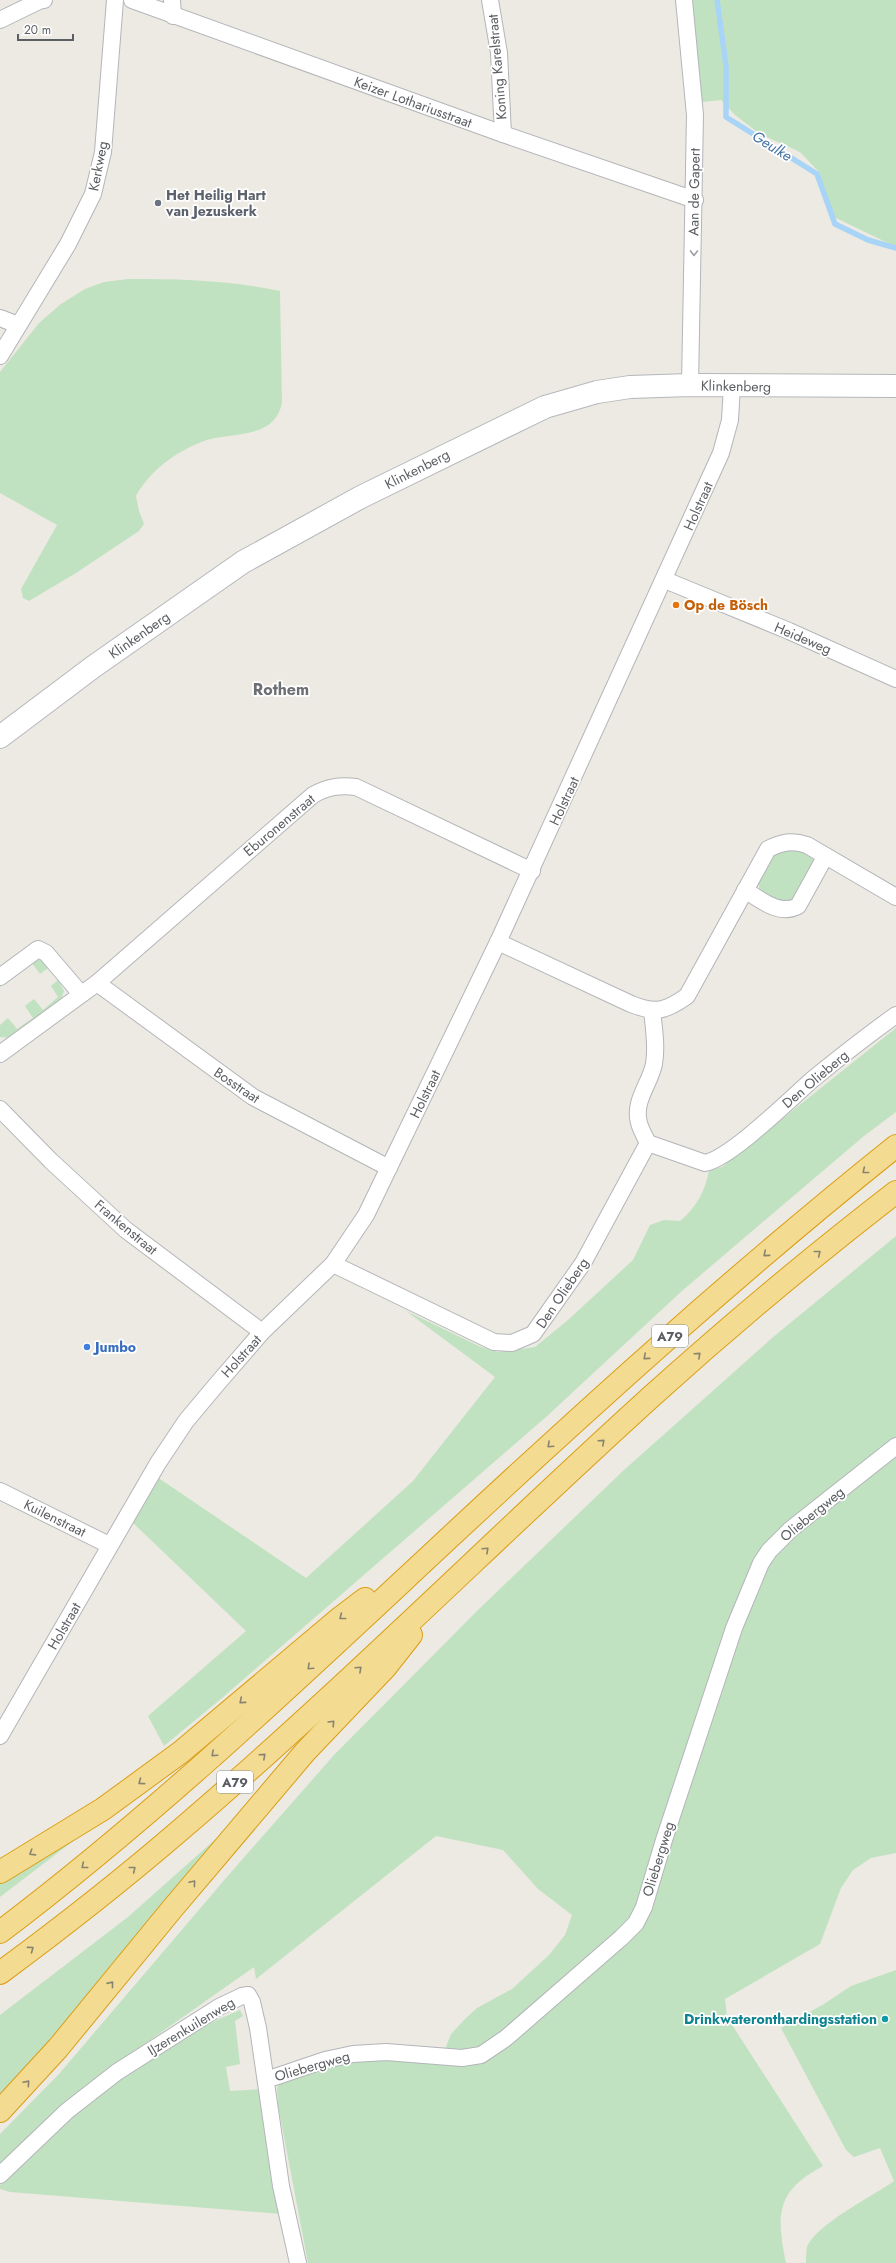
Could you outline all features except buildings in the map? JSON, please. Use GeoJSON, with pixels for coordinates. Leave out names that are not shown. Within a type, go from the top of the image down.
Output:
{"type":"FeatureCollection","features":[{"type":"Feature","properties":{"kind":"highway","name":"A79"},"geometry":{"type":"LineString","coordinates":[[0,1932],[86,1865],[188,1778],[624,1376],[786,1236],[896,1146]]}},
{"type":"Feature","properties":{"kind":"highway","name":"A79"},"geometry":{"type":"LineString","coordinates":[[0,1973],[54,1933],[178,1833],[320,1705],[648,1400],[731,1326],[802,1266],[896,1192]]}},
{"type":"Feature","properties":{"kind":"highway","name":"A79"},"geometry":{"type":"LineString","coordinates":[[0,1872],[103,1809],[181,1752],[340,1618],[452,1535]]}},
{"type":"Feature","properties":{"kind":"highway","name":"A79"},"geometry":{"type":"LineString","coordinates":[[0,2111],[14,2098],[58,2048],[172,1909],[305,1752],[385,1668],[457,1576]]}},
{"type":"Feature","properties":{"kind":"street"},"geometry":{"type":"LineString","coordinates":[[0,20],[38,0],[44,0]]}},
{"type":"Feature","properties":{"kind":"street","name":"Kerkweg"},"geometry":{"type":"LineString","coordinates":[[0,356],[68,244],[93,194],[103,152],[115,0]]}},
{"type":"Feature","properties":{"kind":"street","name":"Keizer Lothariusstraat"},"geometry":{"type":"LineString","coordinates":[[132,0],[503,134],[695,200]]}},
{"type":"Feature","properties":{"kind":"street"},"geometry":{"type":"LineString","coordinates":[[172,0],[173,16]]}},
{"type":"Feature","properties":{"kind":"street","name":"Koning Karelstraat"},"geometry":{"type":"LineString","coordinates":[[490,0],[499,53],[503,134]]}},
{"type":"Feature","properties":{"kind":"street","name":"Aan de Gapert"},"geometry":{"type":"LineString","coordinates":[[684,0],[695,115],[695,200],[690,385]]}},
{"type":"Feature","properties":{"kind":"street"},"geometry":{"type":"LineString","coordinates":[[0,318],[18,325]]}},
{"type":"Feature","properties":{"kind":"street","name":"Klinkenberg"},"geometry":{"type":"LineString","coordinates":[[0,737],[93,667],[232,569],[361,497],[502,427],[570,398],[612,389],[690,385],[896,386]]}},
{"type":"Feature","properties":{"kind":"street","name":"Holstraat"},"geometry":{"type":"LineString","coordinates":[[0,1736],[109,1545],[158,1463],[186,1421],[262,1332],[333,1264],[366,1215],[532,871],[665,580],[721,453],[730,420],[732,386]]}},
{"type":"Feature","properties":{"kind":"street","name":"Heideweg"},"geometry":{"type":"LineString","coordinates":[[665,580],[789,631],[896,679]]}},
{"type":"Feature","properties":{"kind":"street","name":"Eburonenstraat"},"geometry":{"type":"LineString","coordinates":[[0,1054],[97,983],[313,795],[326,787],[356,787],[532,871]]}},
{"type":"Feature","properties":{"kind":"street"},"geometry":{"type":"LineString","coordinates":[[498,942],[631,1004],[652,1011],[674,1005],[687,996],[768,850],[782,842],[795,841],[807,845],[825,857],[896,897]]}},
{"type":"Feature","properties":{"kind":"street"},"geometry":{"type":"LineString","coordinates":[[745,890],[780,910],[790,910],[798,906],[825,857]]}},
{"type":"Feature","properties":{"kind":"street"},"geometry":{"type":"LineString","coordinates":[[0,977],[38,949],[46,953],[81,994]]}},
{"type":"Feature","properties":{"kind":"street","name":"Bosstraat"},"geometry":{"type":"LineString","coordinates":[[97,983],[253,1097],[389,1168]]}},
{"type":"Feature","properties":{"kind":"street"},"geometry":{"type":"LineString","coordinates":[[648,1143],[639,1123],[638,1108],[640,1099],[652,1074],[654,1062],[652,1011]]}},
{"type":"Feature","properties":{"kind":"street","name":"Den Olieberg"},"geometry":{"type":"LineString","coordinates":[[333,1264],[494,1342],[512,1343],[533,1334],[583,1263],[648,1143],[705,1163],[726,1155],[864,1038],[896,1015]]}},
{"type":"Feature","properties":{"kind":"street","name":"Frankenstraat"},"geometry":{"type":"LineString","coordinates":[[0,1109],[51,1161],[126,1230],[262,1332]]}},
{"type":"Feature","properties":{"kind":"street","name":"Oliebergweg"},"geometry":{"type":"LineString","coordinates":[[266,2080],[325,2060],[353,2054],[386,2052],[462,2058],[482,2055],[506,2038],[622,1938],[636,1923],[644,1907],[664,1840],[734,1628],[761,1563],[773,1547],[791,1529],[896,1446]]}},
{"type":"Feature","properties":{"kind":"street","name":"Kuilenstraat"},"geometry":{"type":"LineString","coordinates":[[0,1491],[109,1545]]}},
{"type":"Feature","properties":{"kind":"street","name":"IJzerenkuilenweg"},"geometry":{"type":"LineString","coordinates":[[0,2175],[67,2111],[117,2072],[219,2007],[242,1996],[248,1995],[252,2002],[266,2080],[285,2210],[298,2263]]}},
{"type":"Feature","properties":{"kind":"green space"},"geometry":{"type":"Polygon","coordinates":[[[690,0],[896,0],[896,247],[832,216],[827,210],[819,172],[800,152],[760,134],[735,115],[721,100],[702,102],[690,0]]]}},
{"type":"Feature","properties":{"kind":"green space"},"geometry":{"type":"Polygon","coordinates":[[[128,279],[204,281],[241,284],[280,291],[282,402],[278,414],[271,422],[262,428],[252,432],[207,440],[196,444],[176,455],[157,469],[142,486],[136,496],[139,511],[144,524],[139,531],[76,573],[29,601],[23,598],[21,589],[57,525],[0,493],[0,372],[39,323],[61,304],[85,289],[104,282],[128,279]]]}},
{"type":"Feature","properties":{"kind":"green space"},"geometry":{"type":"Polygon","coordinates":[[[799,847],[809,854],[813,860],[813,864],[806,880],[793,901],[781,904],[761,891],[759,887],[760,876],[769,859],[776,852],[784,849],[799,847]]]}},
{"type":"Feature","properties":{"kind":"green space"},"geometry":{"type":"Polygon","coordinates":[[[35,958],[43,961],[48,968],[40,974],[32,963],[0,987],[0,981],[35,958]]]}},
{"type":"Feature","properties":{"kind":"green space"},"geometry":{"type":"Polygon","coordinates":[[[58,980],[64,991],[61,1000],[12,1038],[0,1037],[0,1025],[8,1018],[17,1029],[33,1018],[25,1006],[34,999],[43,1010],[58,997],[51,986],[58,980]]]}},
{"type":"Feature","properties":{"kind":"green space"},"geometry":{"type":"Polygon","coordinates":[[[896,1028],[896,1112],[864,1136],[683,1290],[546,1417],[222,1698],[164,1746],[148,1716],[246,1631],[131,1521],[157,1477],[306,1578],[413,1481],[495,1377],[406,1311],[481,1347],[498,1352],[535,1347],[568,1320],[633,1260],[650,1225],[664,1220],[680,1221],[691,1211],[699,1199],[709,1171],[722,1167],[896,1028]]]}},
{"type":"Feature","properties":{"kind":"green space"},"geometry":{"type":"Polygon","coordinates":[[[896,1236],[896,1853],[871,1858],[853,1870],[841,1888],[820,1944],[725,1999],[727,2017],[823,2166],[808,2175],[796,2185],[788,2195],[783,2206],[781,2231],[786,2263],[308,2263],[278,2105],[277,2089],[279,2082],[344,2055],[439,2065],[451,2034],[477,2008],[512,1989],[549,1955],[565,1935],[572,1915],[538,1889],[503,1850],[436,1836],[256,1979],[254,1967],[85,2086],[0,2163],[0,2134],[59,2074],[226,1878],[334,1755],[479,1609],[624,1470],[772,1338],[896,1236]]]}},
{"type":"Feature","properties":{"kind":"green space"},"geometry":{"type":"Polygon","coordinates":[[[237,1820],[14,2082],[0,2095],[0,2015],[128,1917],[237,1820]]]}},
{"type":"Feature","properties":{"kind":"green space"},"geometry":{"type":"Polygon","coordinates":[[[94,1825],[0,1897],[0,1882],[94,1825]]]}},
{"type":"Feature","properties":{"kind":"green space"},"geometry":{"type":"Polygon","coordinates":[[[896,1970],[896,2263],[806,2263],[807,2247],[812,2238],[833,2220],[894,2181],[880,2148],[854,2157],[846,2150],[781,2028],[824,2004],[851,1986],[896,1970]]]}},
{"type":"Feature","properties":{"kind":"green space"},"geometry":{"type":"Polygon","coordinates":[[[240,2010],[243,2016],[235,2021],[240,2064],[226,2067],[230,2091],[262,2089],[281,2214],[10,2192],[0,2189],[0,2185],[10,2175],[94,2098],[160,2053],[212,2022],[240,2010]]]}},
{"type":"Feature","properties":{"kind":"waterway","name":"Geulke"},"geometry":{"type":"LineString","coordinates":[[717,0],[726,66],[726,117],[817,174],[835,224],[868,240],[896,248]]}},
{"type":"Feature","properties":{"kind":"place","name":"Het Heilig Hart van Jezuskerk"},"geometry":{"type":"Point","coordinates":[158,203]}},
{"type":"Feature","properties":{"kind":"place","name":"Op de Bösch"},"geometry":{"type":"Point","coordinates":[676,605]}},
{"type":"Feature","properties":{"kind":"place","name":"Jumbo"},"geometry":{"type":"Point","coordinates":[87,1347]}},
{"type":"Feature","properties":{"kind":"place","name":"Drinkwateronthardingsstation"},"geometry":{"type":"Point","coordinates":[885,2019]}},
{"type":"Feature","properties":{"kind":"district","name":"Rothem"},"geometry":{"type":"Point","coordinates":[281,689]}}]}
